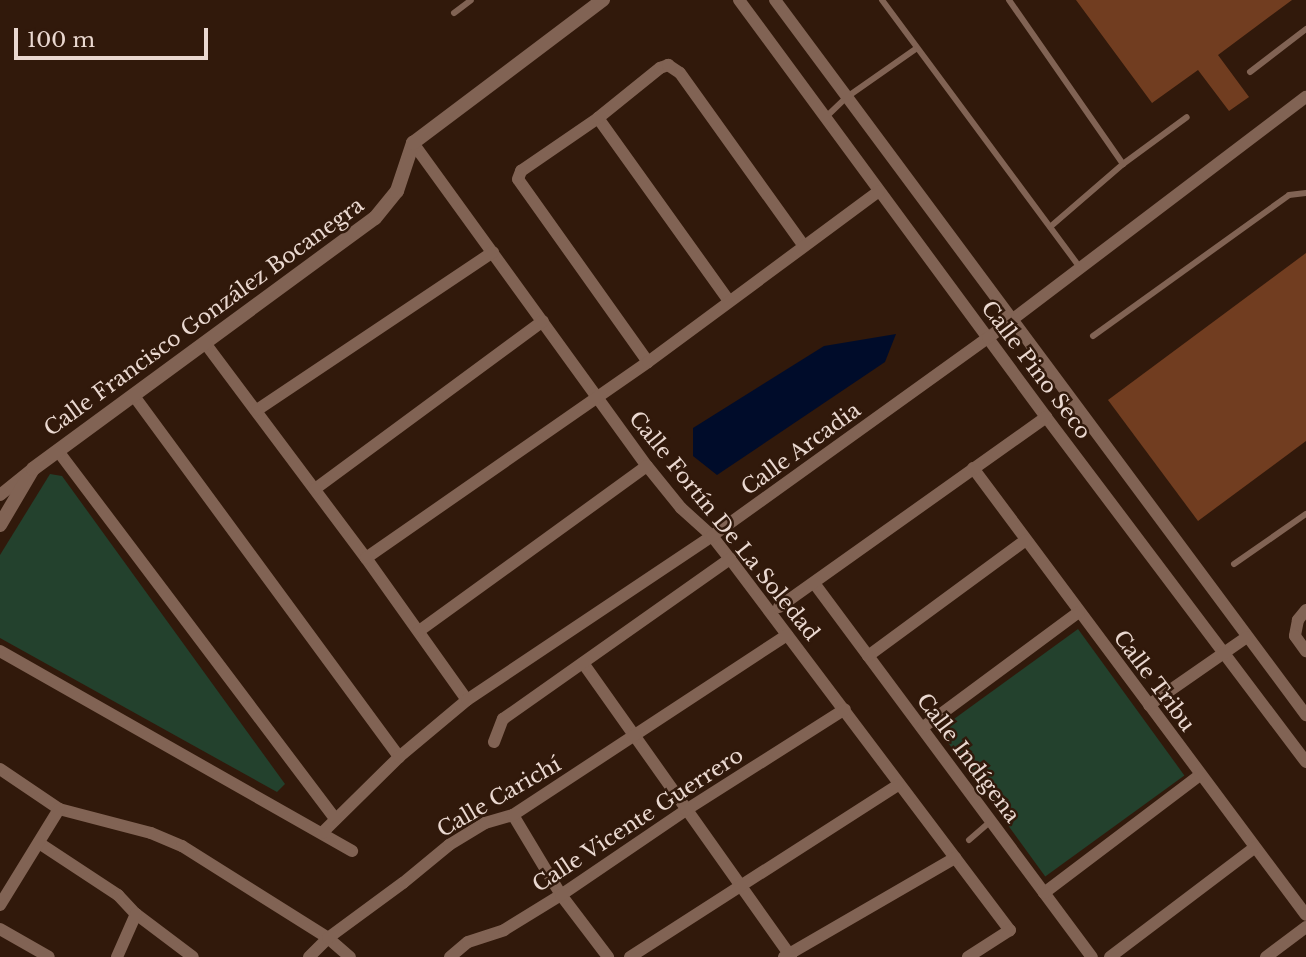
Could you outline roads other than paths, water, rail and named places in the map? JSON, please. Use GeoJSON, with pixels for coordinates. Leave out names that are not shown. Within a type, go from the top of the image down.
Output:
{"type":"FeatureCollection","features":[{"type":"Feature","properties":{"kind":"street"},"geometry":{"type":"LineString","coordinates":[[413,142],[603,0]]}},
{"type":"Feature","properties":{"kind":"street","name":"Calle Pino Seco"},"geometry":{"type":"LineString","coordinates":[[739,0],[1222,654],[1306,762]]}},
{"type":"Feature","properties":{"kind":"street","name":"Calle Pino Seco"},"geometry":{"type":"LineString","coordinates":[[775,0],[1306,715]]}},
{"type":"Feature","properties":{"kind":"street"},"geometry":{"type":"LineString","coordinates":[[648,362],[518,177],[521,171],[598,118],[660,68],[668,65],[680,73],[803,245]]}},
{"type":"Feature","properties":{"kind":"street","name":"Calle Arcadia"},"geometry":{"type":"LineString","coordinates":[[322,833],[398,757],[467,700],[712,536],[988,338],[1306,97]]}},
{"type":"Feature","properties":{"kind":"street"},"geometry":{"type":"LineString","coordinates":[[598,118],[729,302]]}},
{"type":"Feature","properties":{"kind":"street","name":"Calle Fortín De La Soledad"},"geometry":{"type":"LineString","coordinates":[[413,142],[647,466],[681,508],[712,536],[730,559],[1010,930],[968,957]]}},
{"type":"Feature","properties":{"kind":"street","name":"Calle Francisco González Bocanegra"},"geometry":{"type":"LineString","coordinates":[[0,495],[375,218],[397,191],[413,142]]}},
{"type":"Feature","properties":{"kind":"street"},"geometry":{"type":"LineString","coordinates":[[366,558],[648,362],[879,191]]}},
{"type":"Feature","properties":{"kind":"street"},"geometry":{"type":"LineString","coordinates":[[257,410],[493,252]]}},
{"type":"Feature","properties":{"kind":"street"},"geometry":{"type":"LineString","coordinates":[[315,489],[543,321]]}},
{"type":"Feature","properties":{"kind":"street"},"geometry":{"type":"LineString","coordinates":[[205,343],[366,558],[467,700]]}},
{"type":"Feature","properties":{"kind":"street"},"geometry":{"type":"LineString","coordinates":[[134,397],[398,757]]}},
{"type":"Feature","properties":{"kind":"street"},"geometry":{"type":"LineString","coordinates":[[779,607],[1046,417]]}},
{"type":"Feature","properties":{"kind":"street"},"geometry":{"type":"LineString","coordinates":[[58,451],[334,819]]}},
{"type":"Feature","properties":{"kind":"street"},"geometry":{"type":"LineString","coordinates":[[419,631],[647,466]]}},
{"type":"Feature","properties":{"kind":"street","name":"Calle Tribu"},"geometry":{"type":"LineString","coordinates":[[973,468],[1306,915]]}},
{"type":"Feature","properties":{"kind":"street"},"geometry":{"type":"LineString","coordinates":[[0,525],[33,469]]}},
{"type":"Feature","properties":{"kind":"street"},"geometry":{"type":"LineString","coordinates":[[868,656],[1026,540]]}},
{"type":"Feature","properties":{"kind":"street"},"geometry":{"type":"LineString","coordinates":[[494,742],[503,719],[730,559]]}},
{"type":"Feature","properties":{"kind":"street","name":"Calle Indígena"},"geometry":{"type":"LineString","coordinates":[[814,583],[1092,957]]}},
{"type":"Feature","properties":{"kind":"street"},"geometry":{"type":"LineString","coordinates":[[1306,610],[1298,620],[1295,636],[1306,651]]}},
{"type":"Feature","properties":{"kind":"street"},"geometry":{"type":"LineString","coordinates":[[922,728],[1079,612]]}},
{"type":"Feature","properties":{"kind":"street","name":"Calle Carichí"},"geometry":{"type":"LineString","coordinates":[[309,957],[328,938],[449,845],[485,823],[513,815],[787,635]]}},
{"type":"Feature","properties":{"kind":"street"},"geometry":{"type":"LineString","coordinates":[[1149,705],[1247,637]]}},
{"type":"Feature","properties":{"kind":"street"},"geometry":{"type":"LineString","coordinates":[[0,651],[352,852]]}},
{"type":"Feature","properties":{"kind":"street"},"geometry":{"type":"LineString","coordinates":[[583,663],[788,956],[955,858]]}},
{"type":"Feature","properties":{"kind":"street","name":"Calle Vicente Guerrero"},"geometry":{"type":"LineString","coordinates":[[450,957],[476,938],[504,930],[561,895],[686,810],[845,709]]}},
{"type":"Feature","properties":{"kind":"street"},"geometry":{"type":"LineString","coordinates":[[0,769],[59,808],[151,834],[182,846],[328,938],[350,957]]}},
{"type":"Feature","properties":{"kind":"street"},"geometry":{"type":"LineString","coordinates":[[1044,893],[1200,775]]}},
{"type":"Feature","properties":{"kind":"street"},"geometry":{"type":"LineString","coordinates":[[630,957],[898,785]]}},
{"type":"Feature","properties":{"kind":"street"},"geometry":{"type":"LineString","coordinates":[[0,905],[59,808]]}},
{"type":"Feature","properties":{"kind":"street"},"geometry":{"type":"LineString","coordinates":[[513,815],[561,895],[608,957]]}},
{"type":"Feature","properties":{"kind":"street"},"geometry":{"type":"LineString","coordinates":[[39,843],[118,895],[136,914],[193,957]]}},
{"type":"Feature","properties":{"kind":"street"},"geometry":{"type":"LineString","coordinates":[[1110,957],[1254,848]]}},
{"type":"Feature","properties":{"kind":"street"},"geometry":{"type":"LineString","coordinates":[[117,957],[136,914]]}},
{"type":"Feature","properties":{"kind":"street"},"geometry":{"type":"LineString","coordinates":[[1266,957],[1306,927]]}},
{"type":"Feature","properties":{"kind":"street"},"geometry":{"type":"LineString","coordinates":[[0,929],[48,957]]}},
{"type":"Feature","properties":{"kind":"lane"},"geometry":{"type":"LineString","coordinates":[[454,13],[471,0]]}},
{"type":"Feature","properties":{"kind":"lane"},"geometry":{"type":"LineString","coordinates":[[882,0],[1080,268]]}},
{"type":"Feature","properties":{"kind":"lane"},"geometry":{"type":"LineString","coordinates":[[1009,0],[1124,164]]}},
{"type":"Feature","properties":{"kind":"lane"},"geometry":{"type":"LineString","coordinates":[[1250,72],[1306,29]]}},
{"type":"Feature","properties":{"kind":"lane"},"geometry":{"type":"LineString","coordinates":[[827,116],[847,97],[917,48]]}},
{"type":"Feature","properties":{"kind":"lane"},"geometry":{"type":"LineString","coordinates":[[1050,227],[1124,164],[1187,117]]}},
{"type":"Feature","properties":{"kind":"lane"},"geometry":{"type":"LineString","coordinates":[[1093,337],[1289,195],[1306,193]]}},
{"type":"Feature","properties":{"kind":"lane"},"geometry":{"type":"LineString","coordinates":[[1234,564],[1306,513]]}},
{"type":"Feature","properties":{"kind":"lane"},"geometry":{"type":"LineString","coordinates":[[969,840],[991,821]]}},
{"type":"Feature","properties":{"kind":"water"},"geometry":{"type":"Polygon","coordinates":[[[896,334],[885,362],[717,475],[693,456],[693,428],[824,346],[896,334]]]}}]}
